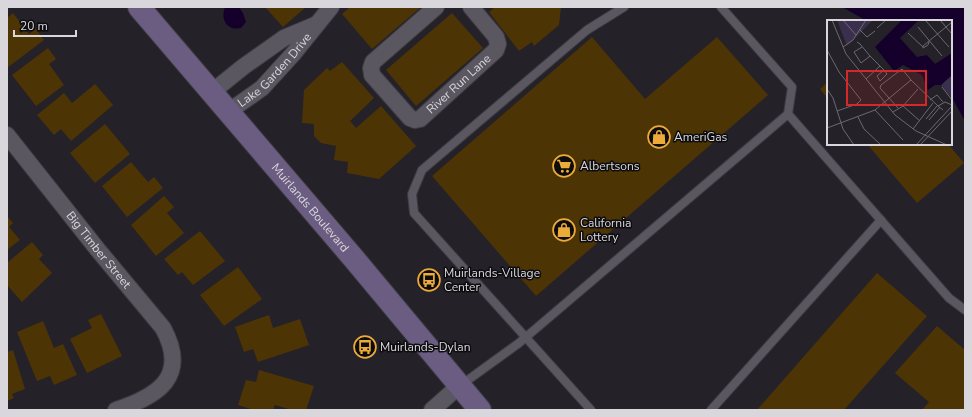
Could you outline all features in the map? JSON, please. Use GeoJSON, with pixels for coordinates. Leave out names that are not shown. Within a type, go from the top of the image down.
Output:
{"type":"FeatureCollection","features":[{"type":"Feature","properties":{"kind":"main road","name":"Muirlands Boulevard"},"geometry":{"type":"LineString","coordinates":[[139,7],[355,260],[480,410]]}},
{"type":"Feature","properties":{"kind":"street","name":"Lake Garden Drive"},"geometry":{"type":"LineString","coordinates":[[228,112],[262,88],[293,54],[331,7]]}},
{"type":"Feature","properties":{"kind":"street","name":"River Run Lane"},"geometry":{"type":"LineString","coordinates":[[436,7],[373,62],[371,68],[372,75],[410,118],[415,120],[420,119],[496,50],[498,44],[496,37],[471,7]]}},
{"type":"Feature","properties":{"kind":"street","name":"Lake Garden Drive"},"geometry":{"type":"LineString","coordinates":[[212,92],[243,67],[284,38],[318,23]]}},
{"type":"Feature","properties":{"kind":"street","name":"Big Timber Street"},"geometry":{"type":"LineString","coordinates":[[7,135],[98,250],[163,328],[170,341],[174,357],[172,371],[164,384],[130,405],[116,410]]}},
{"type":"Feature","properties":{"kind":"street"},"geometry":{"type":"LineString","coordinates":[[432,410],[459,386]]}},
{"type":"Feature","properties":{"kind":"lane"},"geometry":{"type":"LineString","coordinates":[[591,410],[414,213],[412,194],[422,170],[587,30],[624,7]]}},
{"type":"Feature","properties":{"kind":"lane"},"geometry":{"type":"LineString","coordinates":[[459,386],[525,338],[788,114],[792,87],[721,7]]}},
{"type":"Feature","properties":{"kind":"lane"},"geometry":{"type":"LineString","coordinates":[[788,114],[949,298],[965,310]]}},
{"type":"Feature","properties":{"kind":"lane"},"geometry":{"type":"LineString","coordinates":[[711,410],[881,220]]}},
{"type":"Feature","properties":{"kind":"shaded area"},"geometry":{"type":"Polygon","coordinates":[[[225,7],[239,7],[246,22],[241,28],[232,28],[226,24],[223,16],[225,7]]]}},
{"type":"Feature","properties":{"kind":"shaded area"},"geometry":{"type":"Polygon","coordinates":[[[842,7],[965,7],[965,121],[952,98],[952,20],[865,20],[842,7]]]}},
{"type":"Feature","properties":{"kind":"building"},"geometry":{"type":"Polygon","coordinates":[[[265,7],[306,7],[283,27],[265,7]]]}},
{"type":"Feature","properties":{"kind":"building"},"geometry":{"type":"Polygon","coordinates":[[[350,7],[421,7],[372,49],[342,14],[350,7]]]}},
{"type":"Feature","properties":{"kind":"building"},"geometry":{"type":"Polygon","coordinates":[[[495,7],[561,7],[559,25],[534,46],[532,42],[519,51],[489,12],[495,7]]]}},
{"type":"Feature","properties":{"kind":"building"},"geometry":{"type":"Polygon","coordinates":[[[13,13],[29,34],[36,29],[44,40],[7,68],[7,18],[13,13]]]}},
{"type":"Feature","properties":{"kind":"building"},"geometry":{"type":"Polygon","coordinates":[[[452,13],[483,48],[416,106],[386,70],[452,13]]]}},
{"type":"Feature","properties":{"kind":"building","name":"Albertsons"},"geometry":{"type":"Polygon","coordinates":[[[592,37],[645,99],[717,37],[768,95],[536,296],[432,176],[592,37]]]}},
{"type":"Feature","properties":{"kind":"building"},"geometry":{"type":"Polygon","coordinates":[[[48,48],[56,59],[49,64],[64,85],[36,106],[12,75],[48,48]]]}},
{"type":"Feature","properties":{"kind":"building"},"geometry":{"type":"Polygon","coordinates":[[[342,62],[374,98],[350,121],[356,128],[381,106],[416,146],[379,179],[347,173],[348,162],[334,160],[336,146],[321,143],[314,136],[314,124],[302,123],[304,90],[327,68],[330,71],[342,62]]]}},
{"type":"Feature","properties":{"kind":"building"},"geometry":{"type":"Polygon","coordinates":[[[827,83],[827,98],[820,89],[827,83]]]}},
{"type":"Feature","properties":{"kind":"building"},"geometry":{"type":"Polygon","coordinates":[[[95,84],[113,105],[71,141],[61,129],[54,135],[37,115],[64,93],[72,103],[95,84]]]}},
{"type":"Feature","properties":{"kind":"building"},"geometry":{"type":"Polygon","coordinates":[[[105,124],[130,154],[95,183],[70,153],[105,124]]]}},
{"type":"Feature","properties":{"kind":"building"},"geometry":{"type":"Polygon","coordinates":[[[868,145],[949,145],[964,163],[917,203],[868,145]]]}},
{"type":"Feature","properties":{"kind":"building"},"geometry":{"type":"Polygon","coordinates":[[[131,162],[148,182],[154,177],[163,188],[127,217],[102,186],[131,162]]]}},
{"type":"Feature","properties":{"kind":"building"},"geometry":{"type":"Polygon","coordinates":[[[164,196],[174,207],[167,213],[184,233],[156,256],[131,225],[164,196]]]}},
{"type":"Feature","properties":{"kind":"building"},"geometry":{"type":"Polygon","coordinates":[[[7,216],[13,223],[9,227],[20,240],[7,250],[7,216]]]}},
{"type":"Feature","properties":{"kind":"building"},"geometry":{"type":"Polygon","coordinates":[[[200,231],[225,261],[193,285],[182,272],[178,275],[164,259],[200,231]]]}},
{"type":"Feature","properties":{"kind":"building"},"geometry":{"type":"Polygon","coordinates":[[[32,242],[43,255],[39,259],[52,273],[22,302],[7,285],[7,263],[32,242]]]}},
{"type":"Feature","properties":{"kind":"building"},"geometry":{"type":"Polygon","coordinates":[[[238,267],[262,299],[224,326],[200,295],[238,267]]]}},
{"type":"Feature","properties":{"kind":"building"},"geometry":{"type":"Polygon","coordinates":[[[877,273],[927,316],[844,410],[757,410],[877,273]]]}},
{"type":"Feature","properties":{"kind":"building"},"geometry":{"type":"Polygon","coordinates":[[[101,314],[122,356],[87,373],[70,339],[92,328],[88,320],[101,314]]]}},
{"type":"Feature","properties":{"kind":"building"},"geometry":{"type":"Polygon","coordinates":[[[269,315],[273,328],[300,319],[309,345],[258,362],[253,349],[244,352],[235,327],[269,315]]]}},
{"type":"Feature","properties":{"kind":"building"},"geometry":{"type":"Polygon","coordinates":[[[43,321],[54,348],[63,344],[77,375],[54,385],[50,376],[37,381],[17,332],[43,321]]]}},
{"type":"Feature","properties":{"kind":"building"},"geometry":{"type":"Polygon","coordinates":[[[937,326],[965,350],[965,410],[922,410],[929,402],[895,373],[937,326]]]}},
{"type":"Feature","properties":{"kind":"building"},"geometry":{"type":"Polygon","coordinates":[[[13,350],[25,389],[12,394],[14,398],[7,401],[7,352],[13,350]]]}},
{"type":"Feature","properties":{"kind":"building"},"geometry":{"type":"Polygon","coordinates":[[[259,370],[314,386],[306,410],[292,410],[275,405],[273,410],[254,410],[238,405],[246,380],[256,382],[259,370]]]}},
{"type":"Feature","properties":{"kind":"place","name":"AmeriGas"},"geometry":{"type":"Point","coordinates":[659,137]}},
{"type":"Feature","properties":{"kind":"place","name":"Albertsons"},"geometry":{"type":"Point","coordinates":[564,166]}},
{"type":"Feature","properties":{"kind":"place","name":"California Lottery"},"geometry":{"type":"Point","coordinates":[564,230]}},
{"type":"Feature","properties":{"kind":"place","name":"Muirlands-Village Center"},"geometry":{"type":"Point","coordinates":[429,280]}},
{"type":"Feature","properties":{"kind":"place","name":"Muirlands-Dylan"},"geometry":{"type":"Point","coordinates":[365,347]}}]}
